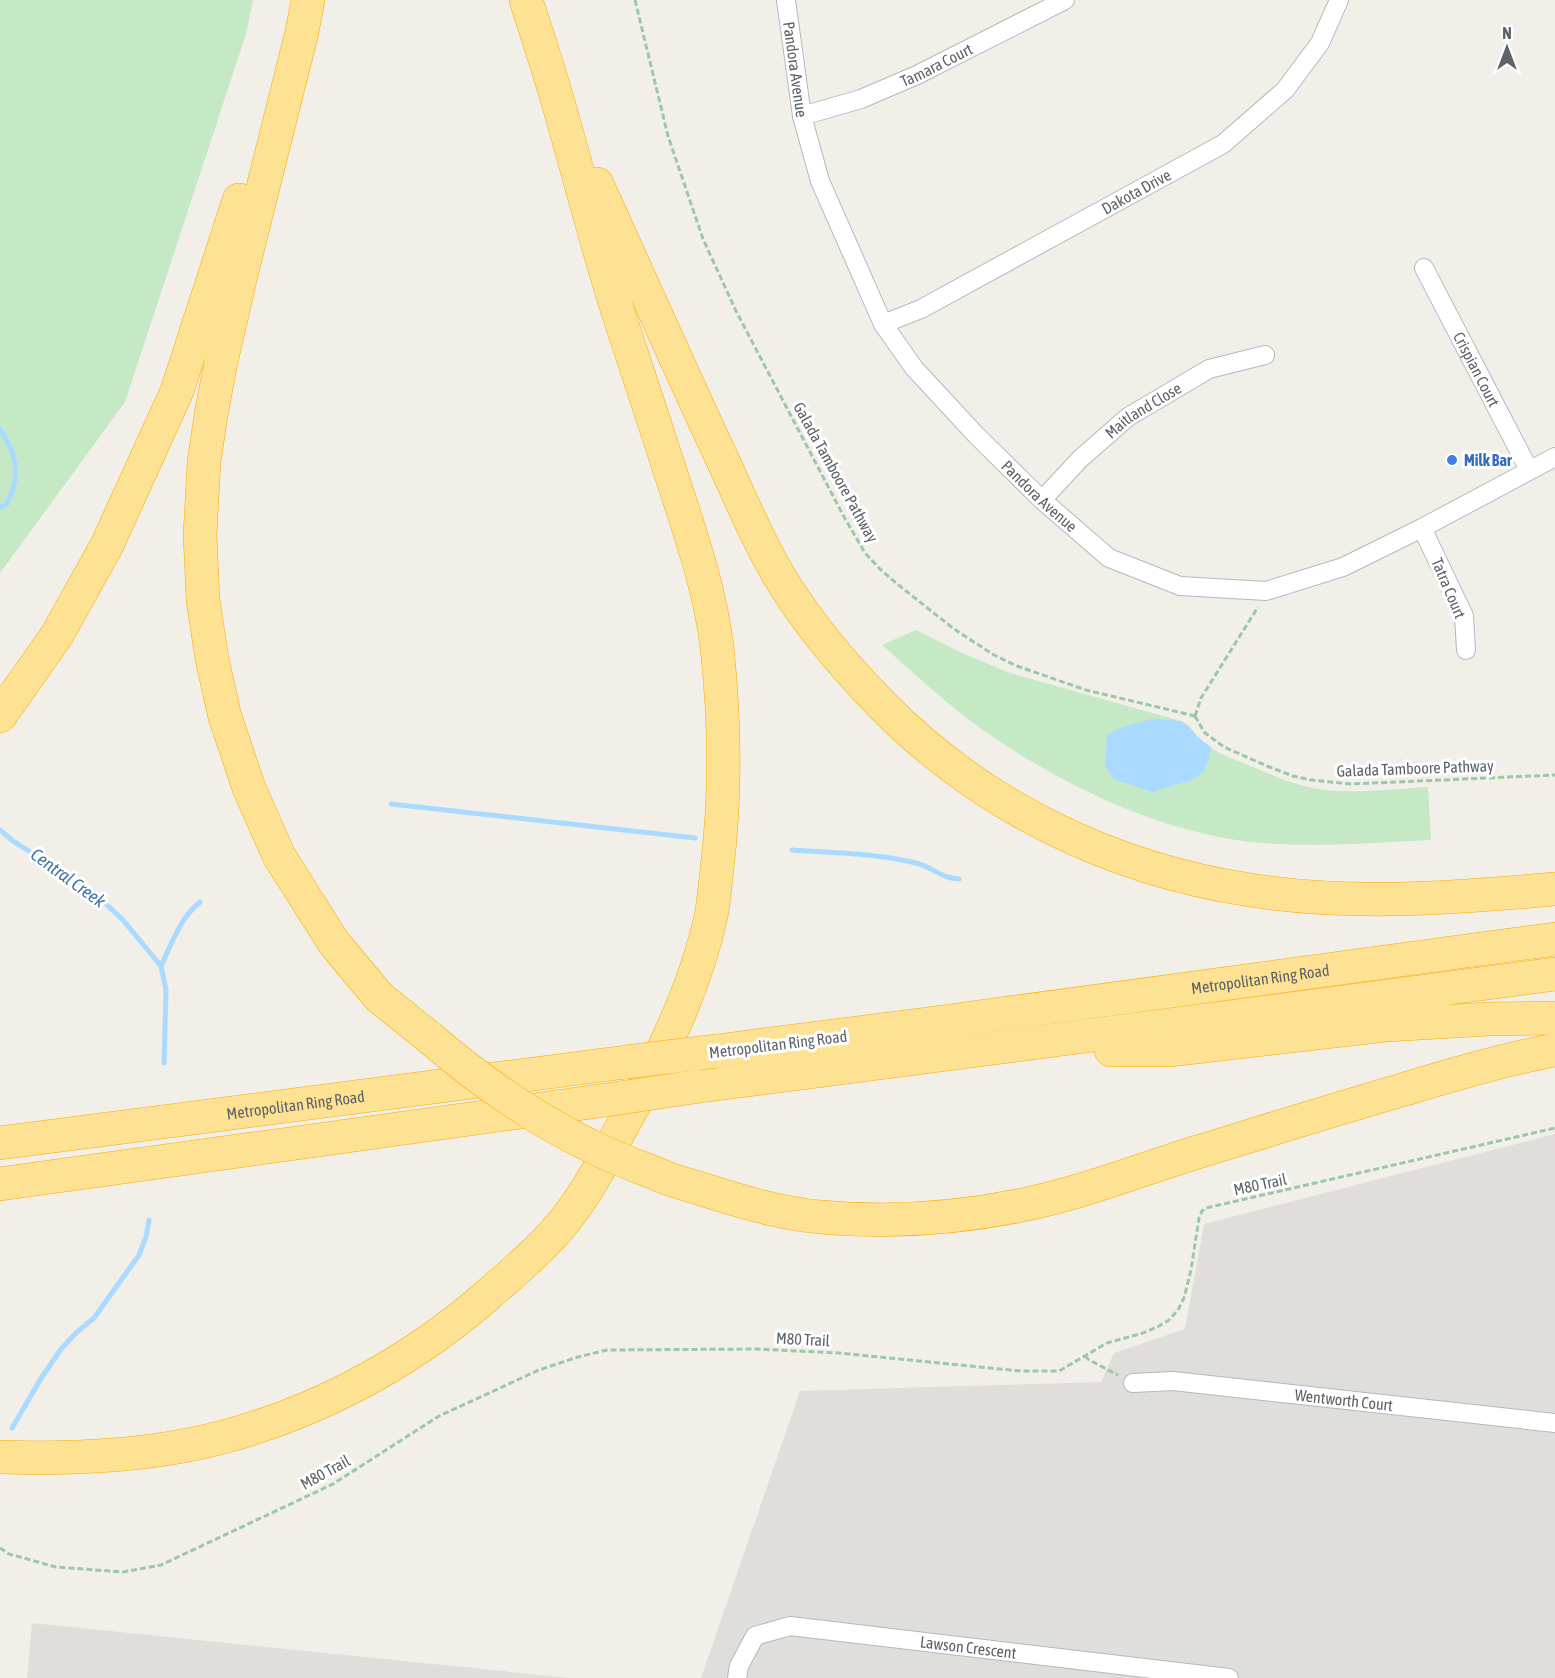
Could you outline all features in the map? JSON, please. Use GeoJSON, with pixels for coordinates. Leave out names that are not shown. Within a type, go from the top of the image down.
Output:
{"type":"FeatureCollection","features":[{"type":"Feature","properties":{"kind":"highway"},"geometry":{"type":"LineString","coordinates":[[0,716],[57,635],[107,545],[177,391],[302,0]]}},
{"type":"Feature","properties":{"kind":"highway"},"geometry":{"type":"LineString","coordinates":[[308,0],[242,271],[211,415],[204,462],[200,535],[203,600],[212,659],[225,717],[249,789],[279,856],[334,943],[379,997],[463,1066],[504,1096],[592,1147],[669,1179],[770,1210],[820,1217],[917,1220],[1018,1206],[1076,1191],[1437,1079],[1555,1050]]}},
{"type":"Feature","properties":{"kind":"highway"},"geometry":{"type":"LineString","coordinates":[[0,1457],[44,1459],[105,1455],[182,1446],[252,1429],[312,1405],[369,1378],[421,1347],[468,1312],[527,1261],[574,1209],[651,1076],[693,982],[712,910],[724,787],[724,736],[716,642],[699,561],[602,262],[555,92],[526,0]]}},
{"type":"Feature","properties":{"kind":"highway"},"geometry":{"type":"LineString","coordinates":[[555,92],[769,559],[824,640],[863,686],[937,756],[1022,813],[1079,841],[1132,863],[1194,880],[1252,891],[1311,897],[1375,899],[1555,889]]}},
{"type":"Feature","properties":{"kind":"highway","name":"Metropolitan Ring Road"},"geometry":{"type":"LineString","coordinates":[[0,1143],[947,1022],[1555,939]]}},
{"type":"Feature","properties":{"kind":"highway","name":"Metropolitan Ring Road"},"geometry":{"type":"LineString","coordinates":[[0,1184],[700,1086],[1555,974]]}},
{"type":"Feature","properties":{"kind":"highway"},"geometry":{"type":"LineString","coordinates":[[979,1050],[1168,1050],[1386,1025],[1555,1018]]}},
{"type":"Feature","properties":{"kind":"street","name":"Pandora Avenue"},"geometry":{"type":"LineString","coordinates":[[786,0],[802,116],[820,182],[884,324],[914,368],[976,435],[1042,500],[1109,558],[1180,586],[1266,591],[1343,567],[1555,457]]}},
{"type":"Feature","properties":{"kind":"street","name":"Tamara Court"},"geometry":{"type":"LineString","coordinates":[[802,116],[861,99],[917,75],[1065,0]]}},
{"type":"Feature","properties":{"kind":"street","name":"Dakota Drive"},"geometry":{"type":"LineString","coordinates":[[884,324],[921,309],[1223,144],[1285,90],[1320,43],[1338,0]]}},
{"type":"Feature","properties":{"kind":"street","name":"Crispian Court"},"geometry":{"type":"LineString","coordinates":[[1424,268],[1529,470]]}},
{"type":"Feature","properties":{"kind":"street","name":"Maitland Close"},"geometry":{"type":"LineString","coordinates":[[1042,500],[1080,459],[1128,417],[1209,369],[1265,355]]}},
{"type":"Feature","properties":{"kind":"street","name":"Tatra Court"},"geometry":{"type":"LineString","coordinates":[[1422,528],[1464,615],[1466,650]]}},
{"type":"Feature","properties":{"kind":"street","name":"Wentworth Court"},"geometry":{"type":"LineString","coordinates":[[1133,1383],[1173,1381],[1555,1423]]}},
{"type":"Feature","properties":{"kind":"street","name":"Lawson Crescent"},"geometry":{"type":"LineString","coordinates":[[737,1678],[739,1666],[755,1636],[790,1626],[1229,1678]]}},
{"type":"Feature","properties":{"kind":"path","name":"Galada Tamboore Pathway"},"geometry":{"type":"LineString","coordinates":[[635,0],[668,136],[703,239],[736,311],[849,526],[865,553],[896,583],[954,629],[994,655],[1017,666],[1086,690],[1195,716],[1204,732],[1224,747],[1293,776],[1351,784],[1555,775]]}},
{"type":"Feature","properties":{"kind":"path"},"geometry":{"type":"LineString","coordinates":[[1195,716],[1201,698],[1252,618],[1266,591]]}},
{"type":"Feature","properties":{"kind":"path","name":"M80 Trail"},"geometry":{"type":"LineString","coordinates":[[0,1548],[9,1554],[56,1567],[123,1572],[161,1565],[333,1484],[439,1416],[540,1370],[607,1350],[756,1349],[839,1353],[1020,1371],[1059,1371],[1107,1343],[1143,1333],[1169,1320],[1178,1310],[1184,1298],[1199,1218],[1206,1208],[1555,1128]]}},
{"type":"Feature","properties":{"kind":"path"},"geometry":{"type":"LineString","coordinates":[[1085,1356],[1133,1383]]}},
{"type":"Feature","properties":{"kind":"shaded area"},"geometry":{"type":"Polygon","coordinates":[[[1555,1134],[1555,1678],[701,1678],[800,1391],[1101,1382],[1114,1353],[1185,1329],[1204,1224],[1555,1134]]]}},
{"type":"Feature","properties":{"kind":"shaded area"},"geometry":{"type":"Polygon","coordinates":[[[32,1623],[570,1678],[27,1678],[32,1623]]]}},
{"type":"Feature","properties":{"kind":"green space"},"geometry":{"type":"Polygon","coordinates":[[[0,0],[253,0],[246,34],[125,402],[0,573],[0,0]]]}},
{"type":"Feature","properties":{"kind":"green space"},"geometry":{"type":"Polygon","coordinates":[[[916,630],[1010,673],[1181,721],[1216,751],[1297,784],[1341,791],[1428,787],[1431,840],[1326,845],[1263,843],[1189,830],[1116,804],[1047,770],[983,730],[944,700],[882,645],[916,630]]]}},
{"type":"Feature","properties":{"kind":"water"},"geometry":{"type":"Polygon","coordinates":[[[1153,719],[1181,721],[1211,747],[1203,772],[1192,780],[1152,792],[1114,779],[1105,766],[1107,735],[1123,727],[1153,719]]]}},
{"type":"Feature","properties":{"kind":"waterway","name":"Central Creek"},"geometry":{"type":"LineString","coordinates":[[0,429],[12,453],[16,473],[7,504],[0,507]]}},
{"type":"Feature","properties":{"kind":"waterway"},"geometry":{"type":"LineString","coordinates":[[391,804],[695,838]]}},
{"type":"Feature","properties":{"kind":"waterway","name":"Central Creek"},"geometry":{"type":"LineString","coordinates":[[0,830],[13,841],[91,890],[123,920],[161,966],[166,990],[164,1063]]}},
{"type":"Feature","properties":{"kind":"waterway"},"geometry":{"type":"LineString","coordinates":[[792,850],[886,857],[922,865],[947,877],[959,879]]}},
{"type":"Feature","properties":{"kind":"waterway"},"geometry":{"type":"LineString","coordinates":[[161,966],[182,923],[200,902]]}},
{"type":"Feature","properties":{"kind":"waterway","name":"Central Creek"},"geometry":{"type":"LineString","coordinates":[[12,1428],[61,1349],[94,1318],[139,1255],[149,1220]]}},
{"type":"Feature","properties":{"kind":"place","name":"Milk Bar"},"geometry":{"type":"Point","coordinates":[1452,460]}}]}
